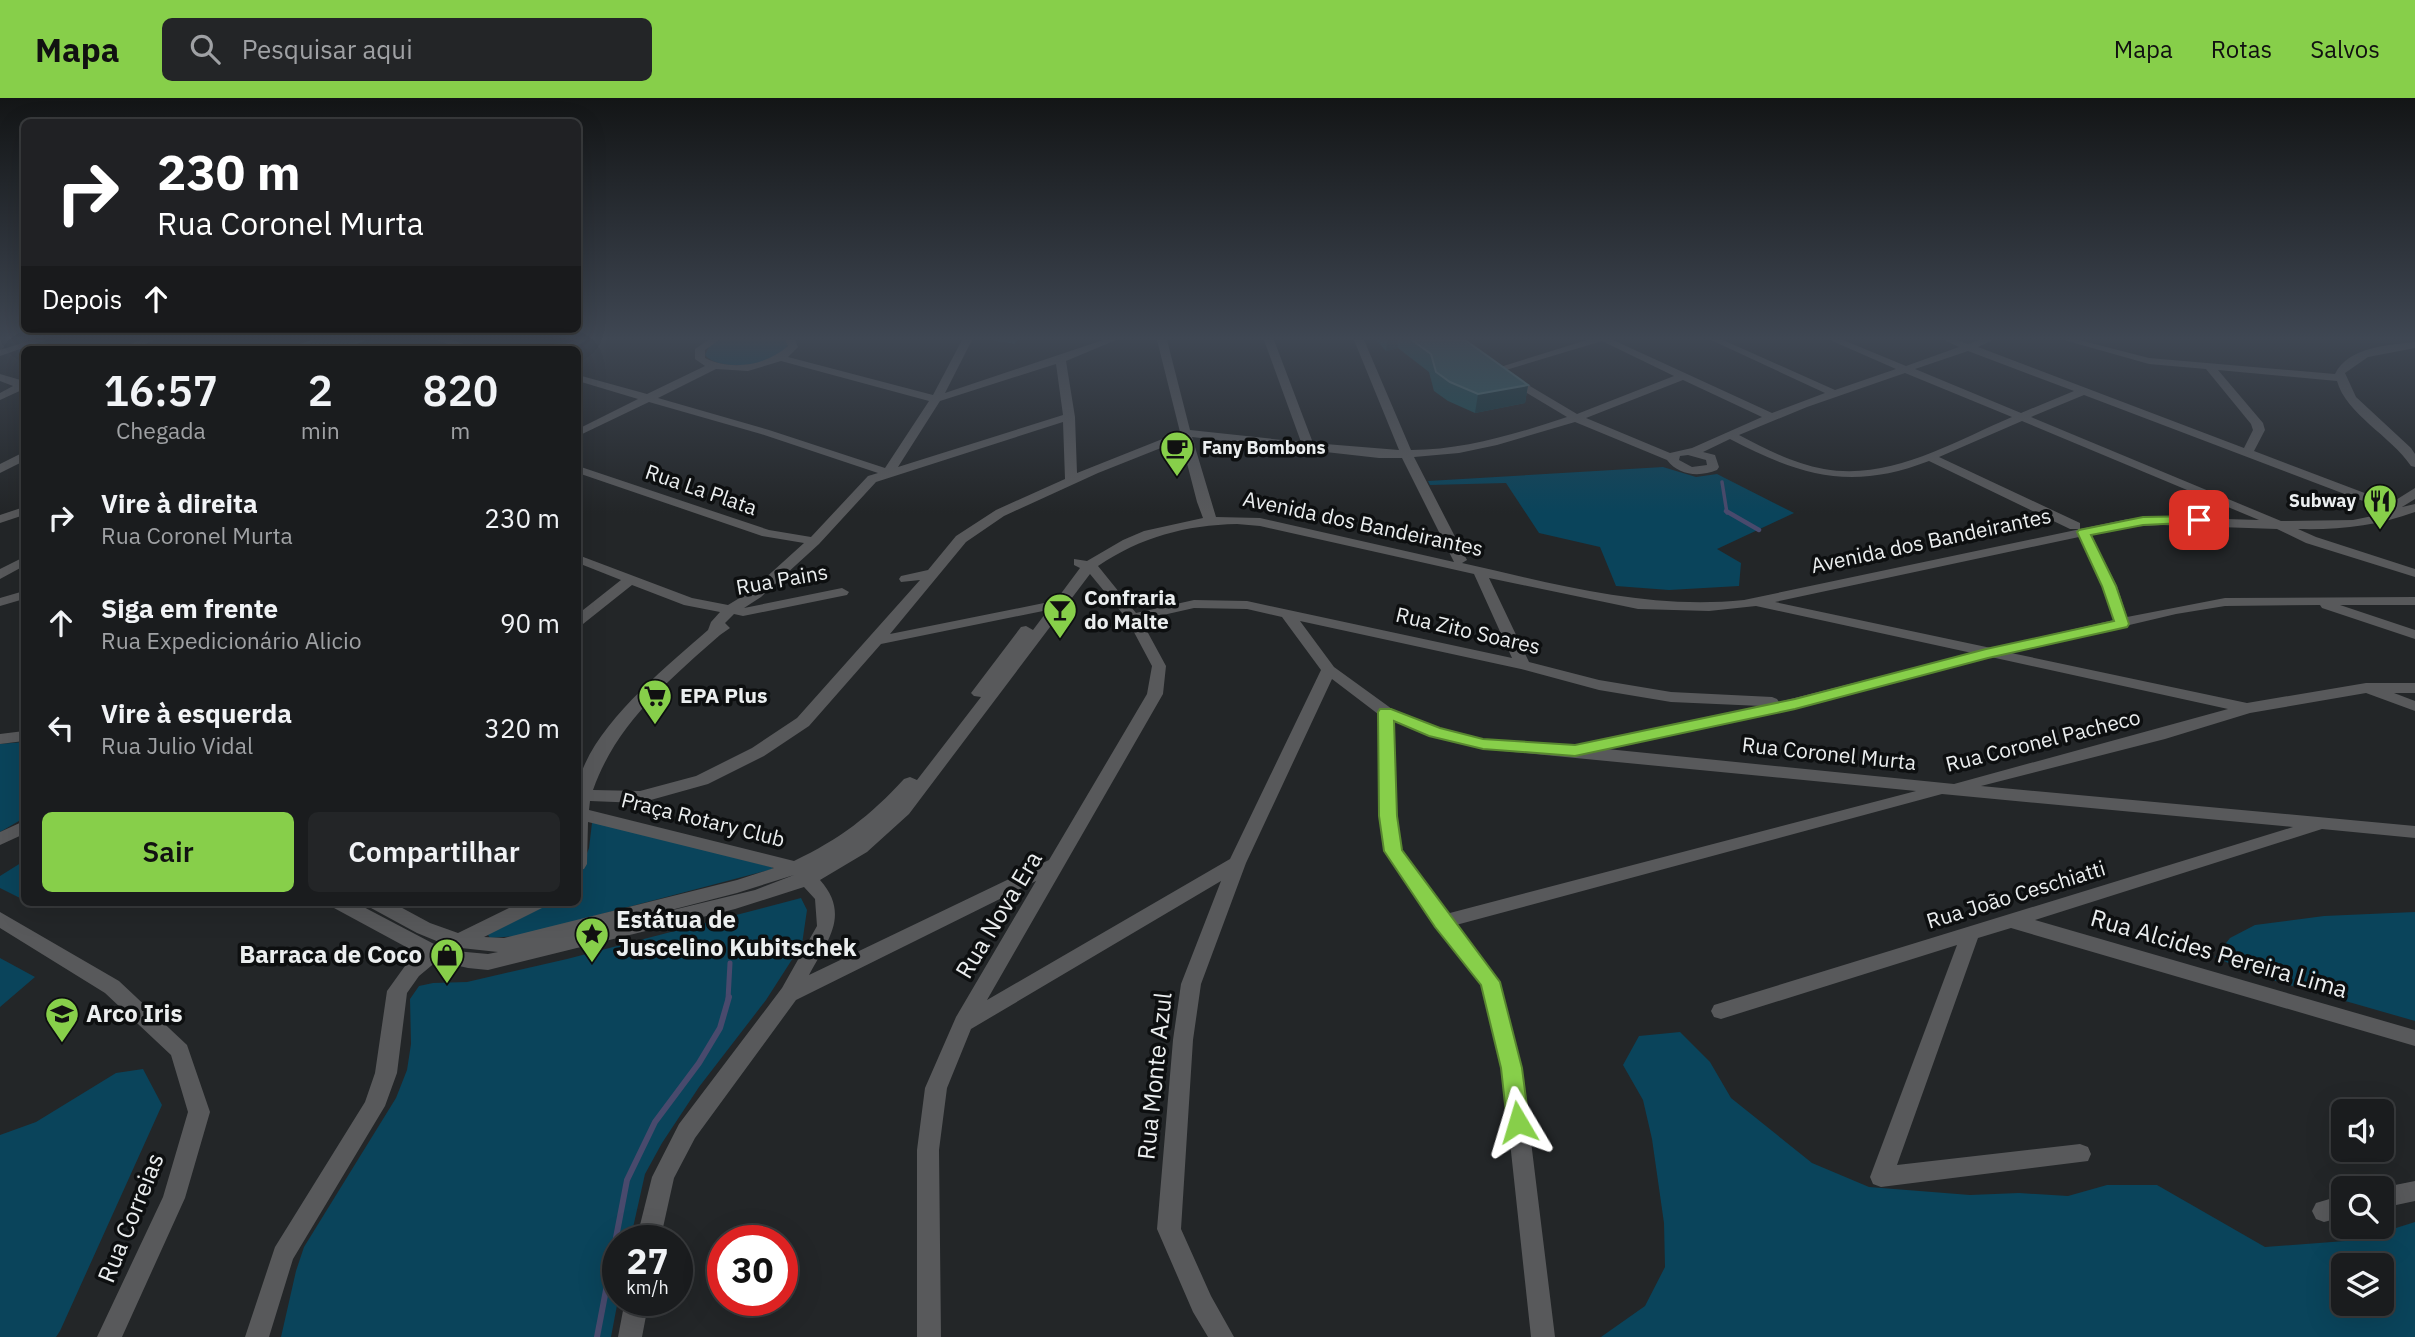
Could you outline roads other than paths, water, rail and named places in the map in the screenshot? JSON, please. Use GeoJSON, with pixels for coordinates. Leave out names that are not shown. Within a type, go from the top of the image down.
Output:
{"type":"FeatureCollection","features":[{"type":"Feature","properties":{"kind":"street"},"geometry":{"type":"LineString","coordinates":[[581,431],[646,398],[765,432],[889,473],[1069,417]]}},
{"type":"Feature","properties":{"kind":"street"},"geometry":{"type":"LineString","coordinates":[[932,398],[940,398]]}},
{"type":"Feature","properties":{"kind":"street"},"geometry":{"type":"LineString","coordinates":[[1066,398],[1071,480]]}},
{"type":"Feature","properties":{"kind":"street"},"geometry":{"type":"LineString","coordinates":[[1178,398],[1209,517]]}},
{"type":"Feature","properties":{"kind":"street"},"geometry":{"type":"LineString","coordinates":[[1291,398],[1309,447]]}},
{"type":"Feature","properties":{"kind":"street"},"geometry":{"type":"LineString","coordinates":[[1383,398],[1407,456],[1460,561]]}},
{"type":"Feature","properties":{"kind":"street"},"geometry":{"type":"LineString","coordinates":[[1543,398],[1573,418],[1630,444],[1675,455],[1694,452],[1729,434],[1819,398]]}},
{"type":"Feature","properties":{"kind":"street"},"geometry":{"type":"LineString","coordinates":[[582,795],[640,797],[702,780],[758,752],[803,722],[876,641],[961,539],[1000,513],[1071,480],[1188,433],[1407,456],[1495,444],[1626,398]]}},
{"type":"Feature","properties":{"kind":"street"},"geometry":{"type":"LineString","coordinates":[[1730,398],[1771,417]]}},
{"type":"Feature","properties":{"kind":"street"},"geometry":{"type":"LineString","coordinates":[[1976,398],[2260,516],[2311,540]]}},
{"type":"Feature","properties":{"kind":"street"},"geometry":{"type":"LineString","coordinates":[[1729,434],[1776,458],[1805,468],[1837,475],[1873,475],[1928,457],[2067,398]]}},
{"type":"Feature","properties":{"kind":"street"},"geometry":{"type":"LineString","coordinates":[[2102,398],[2392,508],[2412,512]]}},
{"type":"Feature","properties":{"kind":"street"},"geometry":{"type":"LineString","coordinates":[[2236,398],[2258,423],[2259,430],[2247,454]]}},
{"type":"Feature","properties":{"kind":"street"},"geometry":{"type":"LineString","coordinates":[[2351,398],[2396,438],[2415,463]]}},
{"type":"Feature","properties":{"kind":"street"},"geometry":{"type":"LineString","coordinates":[[2363,398],[2415,445]]}},
{"type":"Feature","properties":{"kind":"street"},"geometry":{"type":"LineString","coordinates":[[581,814],[582,795],[596,761],[619,727],[647,694],[715,632],[730,625],[737,611],[754,602],[756,594],[846,509],[856,504],[889,473],[936,399]]}},
{"type":"Feature","properties":{"kind":"street"},"geometry":{"type":"LineString","coordinates":[[1675,455],[1680,467],[1693,470],[1713,467],[1711,458],[1694,452]]}},
{"type":"Feature","properties":{"kind":"street"},"geometry":{"type":"LineString","coordinates":[[1928,457],[2079,529],[2109,586],[2122,624]]}},
{"type":"Feature","properties":{"kind":"street"},"geometry":{"type":"LineString","coordinates":[[0,469],[21,458]]}},
{"type":"Feature","properties":{"kind":"street","name":"Rua La Plata"},"geometry":{"type":"LineString","coordinates":[[581,470],[767,533],[814,541]]}},
{"type":"Feature","properties":{"kind":"street","name":"Avenida dos Bandeirantes"},"geometry":{"type":"LineString","coordinates":[[1209,517],[1260,522],[1480,572],[1638,604],[1712,607],[1754,601],[2151,513],[2348,517],[2392,508],[2415,492]]}},
{"type":"Feature","properties":{"kind":"street"},"geometry":{"type":"LineString","coordinates":[[1203,498],[1226,513]]}},
{"type":"Feature","properties":{"kind":"street"},"geometry":{"type":"LineString","coordinates":[[0,519],[21,512]]}},
{"type":"Feature","properties":{"kind":"street","name":"Avenida dos Bandeirantes"},"geometry":{"type":"LineString","coordinates":[[346,906],[432,954],[454,961],[488,962],[733,902],[804,873],[869,843],[903,810],[1043,616],[1084,564],[1147,534],[1226,513],[1290,522],[1610,593],[1684,601],[1735,597],[2079,529],[2157,520],[2346,523],[2412,512]]}},
{"type":"Feature","properties":{"kind":"street"},"geometry":{"type":"LineString","coordinates":[[2239,522],[2311,540],[2415,573]]}},
{"type":"Feature","properties":{"kind":"street"},"geometry":{"type":"LineString","coordinates":[[581,560],[689,602],[737,611]]}},
{"type":"Feature","properties":{"kind":"street"},"geometry":{"type":"LineString","coordinates":[[0,575],[21,563]]}},
{"type":"Feature","properties":{"kind":"street","name":"Rua Nova Era"},"geometry":{"type":"LineString","coordinates":[[929,1337],[928,1150],[936,1087],[963,1023],[1155,694],[1159,666],[1133,618],[1084,564]]}},
{"type":"Feature","properties":{"kind":"street"},"geometry":{"type":"LineString","coordinates":[[1480,572],[1524,664]]}},
{"type":"Feature","properties":{"kind":"street"},"geometry":{"type":"LineString","coordinates":[[906,579],[930,573]]}},
{"type":"Feature","properties":{"kind":"street"},"geometry":{"type":"LineString","coordinates":[[581,619],[631,579]]}},
{"type":"Feature","properties":{"kind":"street","name":"Rua Pains"},"geometry":{"type":"LineString","coordinates":[[737,611],[842,592]]}},
{"type":"Feature","properties":{"kind":"street"},"geometry":{"type":"LineString","coordinates":[[0,602],[21,596]]}},
{"type":"Feature","properties":{"kind":"street"},"geometry":{"type":"LineString","coordinates":[[1735,597],[1986,654],[2248,708]]}},
{"type":"Feature","properties":{"kind":"street"},"geometry":{"type":"LineString","coordinates":[[2315,601],[2415,635]]}},
{"type":"Feature","properties":{"kind":"street"},"geometry":{"type":"LineString","coordinates":[[1575,751],[1795,704],[1986,654],[2225,602],[2415,601]]}},
{"type":"Feature","properties":{"kind":"street","name":"Rua Zito Soares"},"geometry":{"type":"LineString","coordinates":[[1133,618],[1194,604],[1247,604],[1524,664],[1599,685],[1671,697],[1795,704]]}},
{"type":"Feature","properties":{"kind":"street","name":"Rua Coronel Murta"},"geometry":{"type":"LineString","coordinates":[[1286,611],[1329,670],[1386,712],[1435,732],[1483,744],[2415,832]]}},
{"type":"Feature","properties":{"kind":"street"},"geometry":{"type":"LineString","coordinates":[[876,641],[1043,616]]}},
{"type":"Feature","properties":{"kind":"street","name":"Rua Monte Azul"},"geometry":{"type":"LineString","coordinates":[[1222,1337],[1202,1304],[1169,1229],[1182,1054],[1191,984],[1237,863],[1329,670]]}},
{"type":"Feature","properties":{"kind":"street"},"geometry":{"type":"LineString","coordinates":[[2366,688],[2415,706]]}},
{"type":"Feature","properties":{"kind":"street","name":"Rua Coronel Pacheco"},"geometry":{"type":"LineString","coordinates":[[1442,922],[2159,735],[2248,708],[2366,688],[2415,688]]}},
{"type":"Feature","properties":{"kind":"street"},"geometry":{"type":"LineString","coordinates":[[1386,712],[1388,816],[1393,851],[1442,922],[1490,982],[1512,1068],[1543,1337]]}},
{"type":"Feature","properties":{"kind":"street","name":"Praça Rotary Club"},"geometry":{"type":"LineString","coordinates":[[581,814],[804,873]]}},
{"type":"Feature","properties":{"kind":"street","name":"Rua João Ceschiatti"},"geometry":{"type":"LineString","coordinates":[[1721,1011],[2324,823]]}},
{"type":"Feature","properties":{"kind":"street"},"geometry":{"type":"LineString","coordinates":[[0,839],[21,828]]}},
{"type":"Feature","properties":{"kind":"street"},"geometry":{"type":"LineString","coordinates":[[789,993],[1058,863]]}},
{"type":"Feature","properties":{"kind":"street"},"geometry":{"type":"LineString","coordinates":[[963,1023],[1237,863]]}},
{"type":"Feature","properties":{"kind":"street"},"geometry":{"type":"LineString","coordinates":[[652,1225],[663,1177],[687,1131],[789,993],[826,926],[824,897],[804,873]]}},
{"type":"Feature","properties":{"kind":"street","name":"Avenida dos Bandeirantes"},"geometry":{"type":"LineString","coordinates":[[388,906],[437,936],[457,943],[503,945],[776,876],[804,873]]}},
{"type":"Feature","properties":{"kind":"street"},"geometry":{"type":"LineString","coordinates":[[257,1337],[283,1255],[374,1106],[386,1073],[397,991],[412,971],[432,954],[529,906]]}},
{"type":"Feature","properties":{"kind":"street","name":"Rua Correias"},"geometry":{"type":"LineString","coordinates":[[0,919],[112,987],[180,1051],[199,1112],[174,1198],[109,1337]]}},
{"type":"Feature","properties":{"kind":"street","name":"Rua Alcides Pereira Lima"},"geometry":{"type":"LineString","coordinates":[[2009,920],[2415,1038]]}},
{"type":"Feature","properties":{"kind":"street"},"geometry":{"type":"LineString","coordinates":[[1971,932],[1881,1177],[2080,1154]]}},
{"type":"Feature","properties":{"kind":"street"},"geometry":{"type":"LineString","coordinates":[[2394,1195],[2415,1191]]}},
{"type":"Feature","properties":{"kind":"street"},"geometry":{"type":"LineString","coordinates":[[630,1337],[634,1316]]}},
{"type":"Feature","properties":{"kind":"waterway"},"geometry":{"type":"LineString","coordinates":[[1722,482],[1727,511]]}},
{"type":"Feature","properties":{"kind":"waterway"},"geometry":{"type":"LineString","coordinates":[[1727,511],[1759,530]]}},
{"type":"Feature","properties":{"kind":"waterway"},"geometry":{"type":"LineString","coordinates":[[728,999],[730,963]]}},
{"type":"Feature","properties":{"kind":"waterway"},"geometry":{"type":"LineString","coordinates":[[597,1337],[627,1180],[655,1122],[699,1063],[720,1028],[729,997]]}},
{"type":"Feature","properties":{"kind":"place","name":"Fany Bombons"},"geometry":{"type":"Point","coordinates":[1177,478]}},
{"type":"Feature","properties":{"kind":"place","name":"Subway"},"geometry":{"type":"Point","coordinates":[2380,531]}},
{"type":"Feature","properties":{"kind":"place","name":"Confraria do Malte"},"geometry":{"type":"Point","coordinates":[1060,640]}},
{"type":"Feature","properties":{"kind":"place","name":"EPA Plus"},"geometry":{"type":"Point","coordinates":[655,726]}},
{"type":"Feature","properties":{"kind":"place","name":"Estátua de Juscelino Kubitschek"},"geometry":{"type":"Point","coordinates":[592,964]}},
{"type":"Feature","properties":{"kind":"place","name":"Barraca de Coco"},"geometry":{"type":"Point","coordinates":[447,985]}},
{"type":"Feature","properties":{"kind":"place","name":"Arco Iris"},"geometry":{"type":"Point","coordinates":[62,1044]}}]}
